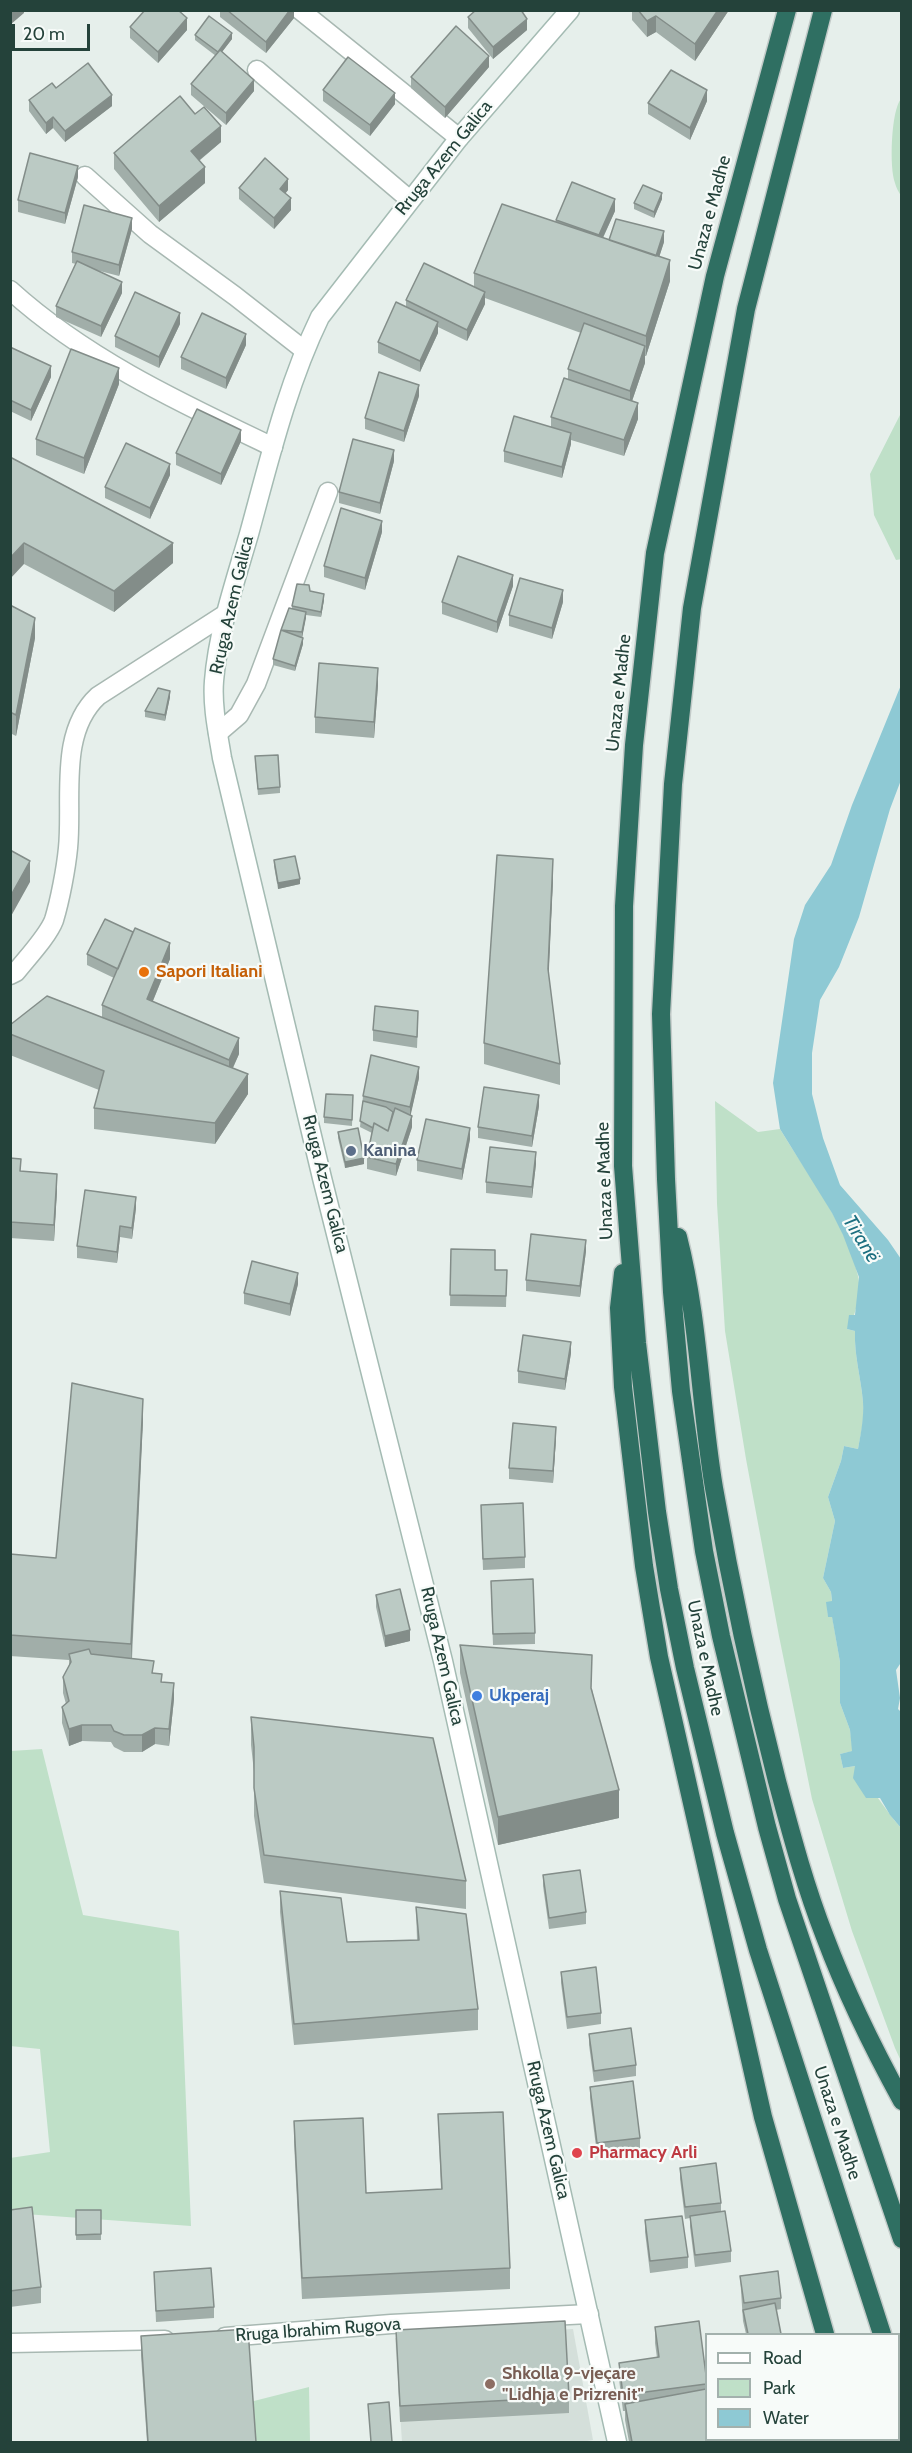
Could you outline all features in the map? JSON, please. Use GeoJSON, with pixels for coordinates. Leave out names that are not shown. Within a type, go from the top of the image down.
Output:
{"type":"FeatureCollection","features":[{"type":"Feature","properties":{"kind":"highway","name":"Unaza e Madhe"},"geometry":{"type":"LineString","coordinates":[[787,10],[715,276],[655,553],[634,745],[624,906],[623,1166],[629,1258],[657,1512],[669,1589],[704,1747],[758,1950],[882,2333]]}},
{"type":"Feature","properties":{"kind":"highway","name":"Unaza e Madhe"},"geometry":{"type":"LineString","coordinates":[[823,10],[746,309],[692,608],[673,784],[661,1014],[666,1179],[672,1292],[681,1391],[704,1551],[722,1636],[765,1818],[787,1899],[902,2239]]}},
{"type":"Feature","properties":{"kind":"highway"},"geometry":{"type":"LineString","coordinates":[[669,1213],[676,1230],[688,1280],[704,1424],[724,1542],[746,1649],[784,1808],[825,1937],[866,2032],[902,2101]]}},
{"type":"Feature","properties":{"kind":"highway"},"geometry":{"type":"LineString","coordinates":[[629,1258],[624,1270],[619,1308],[623,1387],[644,1566],[658,1657],[763,2117],[825,2333]]}},
{"type":"Feature","properties":{"kind":"main road"},"geometry":{"type":"LineString","coordinates":[[300,10],[459,138]]}},
{"type":"Feature","properties":{"kind":"main road","name":"Rruga Azem Galica"},"geometry":{"type":"LineString","coordinates":[[570,10],[459,138],[320,317],[304,350],[273,447],[227,613],[218,649],[214,683],[218,733],[322,1178],[443,1661],[617,2442]]}},
{"type":"Feature","properties":{"kind":"main road"},"geometry":{"type":"LineString","coordinates":[[257,70],[410,200]]}},
{"type":"Feature","properties":{"kind":"main road"},"geometry":{"type":"LineString","coordinates":[[84,176],[150,234],[304,350]]}},
{"type":"Feature","properties":{"kind":"main road"},"geometry":{"type":"LineString","coordinates":[[10,290],[59,331],[116,367],[183,404],[273,447]]}},
{"type":"Feature","properties":{"kind":"main road"},"geometry":{"type":"LineString","coordinates":[[218,733],[239,715],[256,684],[328,492]]}},
{"type":"Feature","properties":{"kind":"main road"},"geometry":{"type":"LineString","coordinates":[[10,975],[16,972],[53,922],[68,850],[71,758],[75,730],[86,707],[98,696],[227,613]]}},
{"type":"Feature","properties":{"kind":"main road","name":"Rruga Ibrahim Rugova"},"geometry":{"type":"LineString","coordinates":[[204,2338],[391,2324],[589,2314]]}},
{"type":"Feature","properties":{"kind":"main road"},"geometry":{"type":"LineString","coordinates":[[10,2343],[182,2339]]}},
{"type":"Feature","properties":{"kind":"shaded area","name":"Shkolla 9-vjeçare \"Lidhja e Prizrenit\""},"geometry":{"type":"Polygon","coordinates":[[[573,2329],[593,2440],[581,2442],[402,2442],[395,2338],[573,2329]]]}},
{"type":"Feature","properties":{"kind":"green space"},"geometry":{"type":"Polygon","coordinates":[[[901,99],[901,196],[893,176],[892,153],[895,115],[901,99]]]}},
{"type":"Feature","properties":{"kind":"green space"},"geometry":{"type":"Polygon","coordinates":[[[901,413],[902,559],[896,560],[874,515],[870,474],[901,413]]]}},
{"type":"Feature","properties":{"kind":"green space"},"geometry":{"type":"Polygon","coordinates":[[[715,1101],[758,1132],[780,1129],[836,1219],[853,1257],[858,1276],[857,1304],[847,1329],[855,1331],[863,1419],[858,1449],[844,1446],[828,1497],[835,1521],[823,1578],[831,1592],[832,1602],[827,1602],[828,1617],[832,1616],[840,1662],[840,1703],[850,1730],[853,1751],[840,1754],[843,1768],[855,1766],[901,1828],[901,2061],[852,1931],[812,1799],[779,1636],[725,1331],[717,1204],[715,1101]]]}},
{"type":"Feature","properties":{"kind":"green space"},"geometry":{"type":"Polygon","coordinates":[[[42,1749],[83,1915],[179,1931],[191,2226],[11,2213],[10,2158],[50,2152],[40,2049],[10,2046],[11,1751],[42,1749]]]}},
{"type":"Feature","properties":{"kind":"green space"},"geometry":{"type":"Polygon","coordinates":[[[309,2387],[310,2442],[256,2442],[250,2402],[309,2387]]]}},
{"type":"Feature","properties":{"kind":"water","name":"Tiranë"},"geometry":{"type":"Polygon","coordinates":[[[901,685],[901,780],[890,809],[859,917],[839,967],[820,1000],[812,1053],[812,1094],[823,1138],[840,1185],[888,1240],[901,1259],[902,1661],[896,1670],[900,1698],[898,1709],[902,1713],[901,1828],[880,1798],[866,1798],[853,1778],[855,1766],[843,1768],[840,1754],[852,1751],[850,1730],[840,1703],[840,1662],[832,1617],[828,1617],[826,1602],[832,1601],[831,1592],[823,1578],[835,1521],[828,1497],[844,1446],[858,1449],[862,1425],[863,1402],[855,1331],[847,1329],[849,1315],[855,1315],[859,1277],[832,1213],[780,1129],[773,1083],[794,939],[805,905],[831,865],[852,805],[901,685]]]}},
{"type":"Feature","properties":{"kind":"building"},"geometry":{"type":"Polygon","coordinates":[[[145,10],[178,10],[187,18],[158,52],[130,27],[145,10]]]}},
{"type":"Feature","properties":{"kind":"building"},"geometry":{"type":"Polygon","coordinates":[[[227,10],[290,10],[266,42],[227,10]]]}},
{"type":"Feature","properties":{"kind":"building"},"geometry":{"type":"Polygon","coordinates":[[[476,10],[521,10],[527,19],[493,47],[468,17],[476,10]]]}},
{"type":"Feature","properties":{"kind":"building"},"geometry":{"type":"Polygon","coordinates":[[[638,10],[718,10],[695,44],[656,16],[647,21],[638,10]]]}},
{"type":"Feature","properties":{"kind":"building"},"geometry":{"type":"Polygon","coordinates":[[[209,16],[232,33],[218,52],[195,35],[209,16]]]}},
{"type":"Feature","properties":{"kind":"building"},"geometry":{"type":"Polygon","coordinates":[[[456,26],[489,56],[445,107],[411,77],[456,26]]]}},
{"type":"Feature","properties":{"kind":"building"},"geometry":{"type":"Polygon","coordinates":[[[220,50],[254,80],[226,113],[191,84],[220,50]]]}},
{"type":"Feature","properties":{"kind":"building"},"geometry":{"type":"Polygon","coordinates":[[[348,57],[395,93],[370,125],[323,90],[348,57]]]}},
{"type":"Feature","properties":{"kind":"building"},"geometry":{"type":"Polygon","coordinates":[[[88,63],[112,95],[65,131],[53,117],[46,123],[29,100],[52,83],[56,88],[88,63]]]}},
{"type":"Feature","properties":{"kind":"building"},"geometry":{"type":"Polygon","coordinates":[[[671,70],[707,90],[690,128],[648,103],[671,70]]]}},
{"type":"Feature","properties":{"kind":"building"},"geometry":{"type":"Polygon","coordinates":[[[180,96],[195,114],[204,107],[221,126],[191,151],[205,167],[159,206],[114,153],[180,96]]]}},
{"type":"Feature","properties":{"kind":"building"},"geometry":{"type":"Polygon","coordinates":[[[30,153],[78,166],[65,213],[18,200],[30,153]]]}},
{"type":"Feature","properties":{"kind":"building"},"geometry":{"type":"Polygon","coordinates":[[[265,158],[288,179],[280,189],[291,198],[274,218],[239,188],[265,158]]]}},
{"type":"Feature","properties":{"kind":"building"},"geometry":{"type":"Polygon","coordinates":[[[572,182],[615,199],[599,235],[556,220],[572,182]]]}},
{"type":"Feature","properties":{"kind":"building"},"geometry":{"type":"Polygon","coordinates":[[[643,185],[662,193],[654,212],[634,203],[643,185]]]}},
{"type":"Feature","properties":{"kind":"building"},"geometry":{"type":"Polygon","coordinates":[[[502,204],[670,260],[646,336],[474,273],[502,204]]]}},
{"type":"Feature","properties":{"kind":"building"},"geometry":{"type":"Polygon","coordinates":[[[84,205],[132,218],[119,265],[72,252],[84,205]]]}},
{"type":"Feature","properties":{"kind":"building"},"geometry":{"type":"Polygon","coordinates":[[[616,219],[664,231],[656,256],[609,240],[616,219]]]}},
{"type":"Feature","properties":{"kind":"building"},"geometry":{"type":"Polygon","coordinates":[[[77,261],[122,282],[101,326],[56,306],[77,261]]]}},
{"type":"Feature","properties":{"kind":"building"},"geometry":{"type":"Polygon","coordinates":[[[424,263],[485,292],[467,330],[406,300],[424,263]]]}},
{"type":"Feature","properties":{"kind":"building"},"geometry":{"type":"Polygon","coordinates":[[[135,292],[180,313],[159,357],[115,336],[135,292]]]}},
{"type":"Feature","properties":{"kind":"building"},"geometry":{"type":"Polygon","coordinates":[[[396,302],[438,322],[420,361],[378,342],[396,302]]]}},
{"type":"Feature","properties":{"kind":"building"},"geometry":{"type":"Polygon","coordinates":[[[202,313],[246,334],[226,378],[181,357],[202,313]]]}},
{"type":"Feature","properties":{"kind":"building"},"geometry":{"type":"Polygon","coordinates":[[[584,323],[645,346],[630,391],[568,369],[584,323]]]}},
{"type":"Feature","properties":{"kind":"building"},"geometry":{"type":"Polygon","coordinates":[[[10,347],[51,366],[31,410],[10,400],[10,347]]]}},
{"type":"Feature","properties":{"kind":"building"},"geometry":{"type":"Polygon","coordinates":[[[71,349],[119,368],[84,458],[36,439],[71,349]]]}},
{"type":"Feature","properties":{"kind":"building"},"geometry":{"type":"Polygon","coordinates":[[[379,372],[419,385],[404,431],[365,418],[379,372]]]}},
{"type":"Feature","properties":{"kind":"building"},"geometry":{"type":"Polygon","coordinates":[[[564,378],[638,403],[624,440],[551,417],[564,378]]]}},
{"type":"Feature","properties":{"kind":"building"},"geometry":{"type":"Polygon","coordinates":[[[197,409],[241,430],[221,474],[176,453],[197,409]]]}},
{"type":"Feature","properties":{"kind":"building"},"geometry":{"type":"Polygon","coordinates":[[[514,416],[571,433],[562,467],[504,451],[514,416]]]}},
{"type":"Feature","properties":{"kind":"building"},"geometry":{"type":"Polygon","coordinates":[[[353,439],[394,450],[380,503],[339,492],[353,439]]]}},
{"type":"Feature","properties":{"kind":"building"},"geometry":{"type":"Polygon","coordinates":[[[126,443],[170,464],[150,508],[105,487],[126,443]]]}},
{"type":"Feature","properties":{"kind":"building"},"geometry":{"type":"Polygon","coordinates":[[[10,457],[173,543],[114,591],[24,543],[10,558],[10,457]]]}},
{"type":"Feature","properties":{"kind":"building"},"geometry":{"type":"Polygon","coordinates":[[[341,508],[382,521],[365,578],[324,566],[341,508]]]}},
{"type":"Feature","properties":{"kind":"building"},"geometry":{"type":"Polygon","coordinates":[[[458,556],[513,575],[497,622],[442,602],[458,556]]]}},
{"type":"Feature","properties":{"kind":"building"},"geometry":{"type":"Polygon","coordinates":[[[520,578],[563,590],[552,628],[509,615],[520,578]]]}},
{"type":"Feature","properties":{"kind":"building"},"geometry":{"type":"Polygon","coordinates":[[[297,584],[309,585],[310,591],[324,594],[321,612],[292,606],[297,584]]]}},
{"type":"Feature","properties":{"kind":"building"},"geometry":{"type":"Polygon","coordinates":[[[10,605],[35,618],[16,715],[10,712],[10,605]]]}},
{"type":"Feature","properties":{"kind":"building"},"geometry":{"type":"Polygon","coordinates":[[[289,608],[306,612],[302,632],[281,630],[289,608]]]}},
{"type":"Feature","properties":{"kind":"building"},"geometry":{"type":"Polygon","coordinates":[[[281,630],[303,638],[295,666],[273,659],[281,630]]]}},
{"type":"Feature","properties":{"kind":"building"},"geometry":{"type":"Polygon","coordinates":[[[319,663],[378,668],[374,722],[315,717],[319,663]]]}},
{"type":"Feature","properties":{"kind":"building"},"geometry":{"type":"Polygon","coordinates":[[[158,688],[170,691],[165,715],[145,711],[158,688]]]}},
{"type":"Feature","properties":{"kind":"building"},"geometry":{"type":"Polygon","coordinates":[[[278,755],[280,787],[258,789],[255,756],[278,755]]]}},
{"type":"Feature","properties":{"kind":"building"},"geometry":{"type":"Polygon","coordinates":[[[10,850],[30,861],[10,897],[10,850]]]}},
{"type":"Feature","properties":{"kind":"building"},"geometry":{"type":"Polygon","coordinates":[[[497,855],[553,859],[548,969],[560,1064],[484,1043],[497,855]]]}},
{"type":"Feature","properties":{"kind":"building"},"geometry":{"type":"Polygon","coordinates":[[[295,856],[300,879],[278,883],[274,860],[295,856]]]}},
{"type":"Feature","properties":{"kind":"building"},"geometry":{"type":"Polygon","coordinates":[[[105,919],[133,932],[118,969],[87,954],[105,919]]]}},
{"type":"Feature","properties":{"kind":"building"},"geometry":{"type":"Polygon","coordinates":[[[135,928],[170,943],[147,999],[239,1038],[229,1060],[102,1005],[135,928]]]}},
{"type":"Feature","properties":{"kind":"building"},"geometry":{"type":"Polygon","coordinates":[[[47,996],[248,1074],[215,1123],[94,1108],[104,1071],[10,1034],[10,1025],[47,996]]]}},
{"type":"Feature","properties":{"kind":"building"},"geometry":{"type":"Polygon","coordinates":[[[375,1006],[418,1011],[417,1037],[373,1030],[375,1006]]]}},
{"type":"Feature","properties":{"kind":"building"},"geometry":{"type":"Polygon","coordinates":[[[371,1055],[419,1067],[410,1107],[363,1096],[371,1055]]]}},
{"type":"Feature","properties":{"kind":"building"},"geometry":{"type":"Polygon","coordinates":[[[484,1087],[539,1095],[532,1136],[478,1127],[484,1087]]]}},
{"type":"Feature","properties":{"kind":"building"},"geometry":{"type":"Polygon","coordinates":[[[326,1094],[353,1095],[352,1120],[324,1117],[326,1094]]]}},
{"type":"Feature","properties":{"kind":"building"},"geometry":{"type":"Polygon","coordinates":[[[363,1101],[386,1107],[393,1112],[388,1131],[374,1123],[373,1128],[360,1121],[363,1101]]]}},
{"type":"Feature","properties":{"kind":"building"},"geometry":{"type":"Polygon","coordinates":[[[395,1108],[412,1116],[396,1164],[367,1157],[374,1123],[388,1131],[395,1108]]]}},
{"type":"Feature","properties":{"kind":"building"},"geometry":{"type":"Polygon","coordinates":[[[426,1119],[470,1128],[462,1169],[417,1160],[426,1119]]]}},
{"type":"Feature","properties":{"kind":"building","name":"Kanina"},"geometry":{"type":"Polygon","coordinates":[[[358,1128],[364,1158],[345,1162],[338,1132],[358,1128]]]}},
{"type":"Feature","properties":{"kind":"building"},"geometry":{"type":"Polygon","coordinates":[[[490,1147],[536,1152],[532,1187],[486,1182],[490,1147]]]}},
{"type":"Feature","properties":{"kind":"building"},"geometry":{"type":"Polygon","coordinates":[[[10,1158],[21,1159],[20,1171],[57,1174],[54,1225],[10,1222],[10,1158]]]}},
{"type":"Feature","properties":{"kind":"building"},"geometry":{"type":"Polygon","coordinates":[[[85,1190],[136,1197],[132,1228],[120,1226],[117,1252],[77,1246],[85,1190]]]}},
{"type":"Feature","properties":{"kind":"building"},"geometry":{"type":"Polygon","coordinates":[[[531,1234],[586,1240],[580,1286],[526,1280],[531,1234]]]}},
{"type":"Feature","properties":{"kind":"building"},"geometry":{"type":"Polygon","coordinates":[[[451,1249],[495,1250],[495,1270],[507,1270],[506,1296],[450,1295],[451,1249]]]}},
{"type":"Feature","properties":{"kind":"building"},"geometry":{"type":"Polygon","coordinates":[[[252,1261],[298,1273],[290,1304],[244,1293],[252,1261]]]}},
{"type":"Feature","properties":{"kind":"building"},"geometry":{"type":"Polygon","coordinates":[[[523,1335],[571,1342],[565,1379],[518,1371],[523,1335]]]}},
{"type":"Feature","properties":{"kind":"building"},"geometry":{"type":"Polygon","coordinates":[[[72,1383],[143,1399],[131,1644],[10,1635],[10,1554],[56,1558],[72,1383]]]}},
{"type":"Feature","properties":{"kind":"building"},"geometry":{"type":"Polygon","coordinates":[[[513,1423],[556,1427],[553,1471],[509,1468],[513,1423]]]}},
{"type":"Feature","properties":{"kind":"building"},"geometry":{"type":"Polygon","coordinates":[[[523,1503],[525,1557],[483,1559],[481,1505],[523,1503]]]}},
{"type":"Feature","properties":{"kind":"building"},"geometry":{"type":"Polygon","coordinates":[[[533,1579],[535,1633],[493,1634],[491,1581],[533,1579]]]}},
{"type":"Feature","properties":{"kind":"building"},"geometry":{"type":"Polygon","coordinates":[[[400,1589],[410,1630],[385,1636],[376,1595],[400,1589]]]}},
{"type":"Feature","properties":{"kind":"building"},"geometry":{"type":"Polygon","coordinates":[[[460,1645],[592,1655],[591,1688],[619,1790],[498,1817],[460,1645]]]}},
{"type":"Feature","properties":{"kind":"building"},"geometry":{"type":"Polygon","coordinates":[[[89,1649],[91,1654],[154,1661],[152,1673],[162,1674],[161,1682],[174,1683],[169,1729],[155,1728],[142,1735],[124,1735],[114,1731],[111,1725],[82,1725],[69,1729],[62,1707],[69,1701],[63,1677],[71,1662],[69,1654],[89,1649]]]}},
{"type":"Feature","properties":{"kind":"building"},"geometry":{"type":"Polygon","coordinates":[[[251,1717],[433,1738],[466,1881],[264,1855],[254,1788],[251,1717]]]}},
{"type":"Feature","properties":{"kind":"building"},"geometry":{"type":"Polygon","coordinates":[[[580,1870],[586,1912],[549,1918],[543,1875],[580,1870]]]}},
{"type":"Feature","properties":{"kind":"building"},"geometry":{"type":"Polygon","coordinates":[[[280,1891],[341,1898],[347,1942],[419,1940],[416,1907],[466,1914],[478,2009],[294,2024],[280,1891]]]}},
{"type":"Feature","properties":{"kind":"building"},"geometry":{"type":"Polygon","coordinates":[[[596,1967],[601,2013],[567,2017],[561,1972],[596,1967]]]}},
{"type":"Feature","properties":{"kind":"building"},"geometry":{"type":"Polygon","coordinates":[[[631,2028],[636,2065],[594,2071],[589,2034],[631,2028]]]}},
{"type":"Feature","properties":{"kind":"building"},"geometry":{"type":"Polygon","coordinates":[[[633,2081],[640,2138],[597,2143],[590,2087],[633,2081]]]}},
{"type":"Feature","properties":{"kind":"building"},"geometry":{"type":"Polygon","coordinates":[[[503,2112],[510,2268],[302,2278],[294,2121],[363,2118],[366,2193],[442,2189],[438,2114],[503,2112]]]}},
{"type":"Feature","properties":{"kind":"building"},"geometry":{"type":"Polygon","coordinates":[[[716,2163],[721,2203],[685,2207],[680,2168],[716,2163]]]}},
{"type":"Feature","properties":{"kind":"building"},"geometry":{"type":"Polygon","coordinates":[[[32,2207],[41,2287],[10,2291],[10,2210],[32,2207]]]}},
{"type":"Feature","properties":{"kind":"building"},"geometry":{"type":"Polygon","coordinates":[[[76,2210],[101,2210],[101,2234],[76,2235],[76,2210]]]}},
{"type":"Feature","properties":{"kind":"building"},"geometry":{"type":"Polygon","coordinates":[[[725,2211],[731,2251],[695,2255],[690,2216],[725,2211]]]}},
{"type":"Feature","properties":{"kind":"building"},"geometry":{"type":"Polygon","coordinates":[[[682,2216],[688,2257],[650,2261],[645,2220],[682,2216]]]}},
{"type":"Feature","properties":{"kind":"building"},"geometry":{"type":"Polygon","coordinates":[[[211,2268],[214,2307],[156,2311],[154,2272],[211,2268]]]}},
{"type":"Feature","properties":{"kind":"building"},"geometry":{"type":"Polygon","coordinates":[[[778,2271],[781,2298],[744,2303],[740,2276],[778,2271]]]}},
{"type":"Feature","properties":{"kind":"building"},"geometry":{"type":"Polygon","coordinates":[[[775,2303],[781,2333],[748,2333],[743,2310],[775,2303]]]}},
{"type":"Feature","properties":{"kind":"building"},"geometry":{"type":"Polygon","coordinates":[[[565,2321],[569,2397],[400,2406],[396,2330],[565,2321]]]}},
{"type":"Feature","properties":{"kind":"building"},"geometry":{"type":"Polygon","coordinates":[[[699,2321],[705,2384],[623,2395],[619,2363],[659,2357],[655,2327],[699,2321]]]}},
{"type":"Feature","properties":{"kind":"building"},"geometry":{"type":"Polygon","coordinates":[[[248,2329],[256,2442],[148,2442],[141,2336],[248,2329]]]}},
{"type":"Feature","properties":{"kind":"building"},"geometry":{"type":"Polygon","coordinates":[[[705,2389],[705,2441],[720,2442],[632,2442],[625,2404],[705,2389]]]}},
{"type":"Feature","properties":{"kind":"building"},"geometry":{"type":"Polygon","coordinates":[[[389,2402],[392,2442],[371,2442],[368,2404],[389,2402]]]}},
{"type":"Feature","properties":{"kind":"place","name":"Sapori Italiani"},"geometry":{"type":"Point","coordinates":[144,972]}},
{"type":"Feature","properties":{"kind":"place","name":"Kanina"},"geometry":{"type":"Point","coordinates":[351,1151]}},
{"type":"Feature","properties":{"kind":"place","name":"Ukperaj"},"geometry":{"type":"Point","coordinates":[477,1696]}},
{"type":"Feature","properties":{"kind":"place","name":"Pharmacy Arli"},"geometry":{"type":"Point","coordinates":[577,2153]}},
{"type":"Feature","properties":{"kind":"place","name":"Shkolla 9-vjeçare \"Lidhja e Prizrenit\""},"geometry":{"type":"Point","coordinates":[490,2384]}}]}
